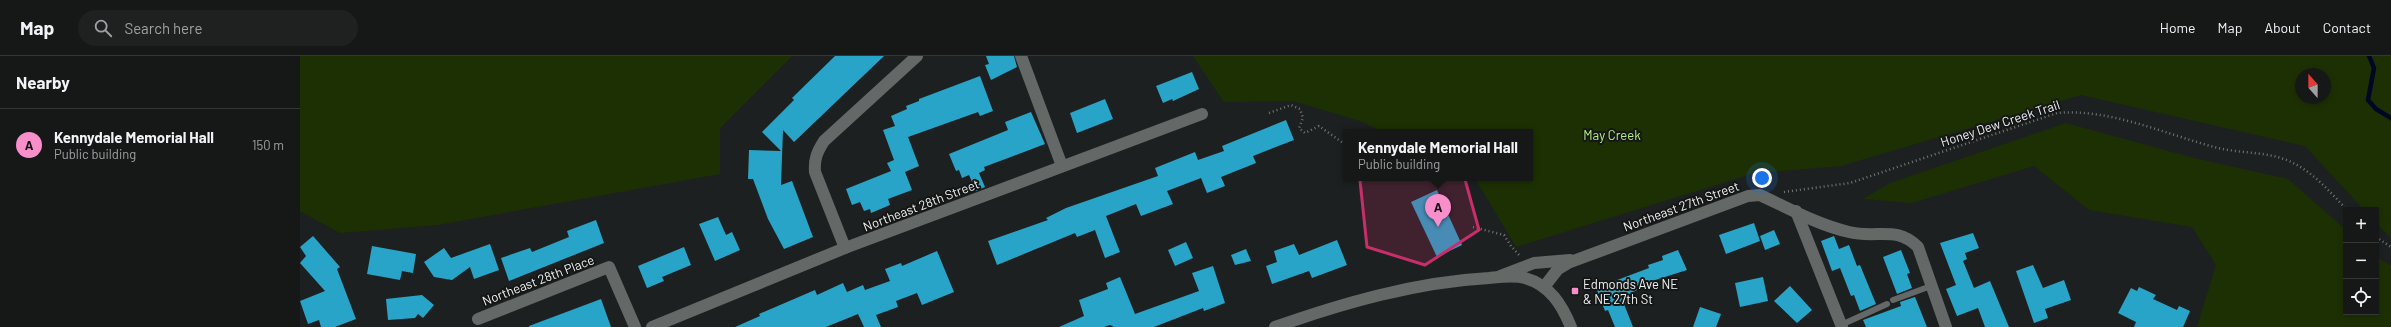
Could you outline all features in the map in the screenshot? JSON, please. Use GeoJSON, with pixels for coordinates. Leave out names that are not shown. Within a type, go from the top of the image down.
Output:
{"type":"FeatureCollection","features":[{"type":"Feature","properties":{"kind":"street"},"geometry":{"type":"LineString","coordinates":[[844,248],[815,172],[814,162],[817,152],[824,141],[917,56]]}},
{"type":"Feature","properties":{"kind":"street"},"geometry":{"type":"LineString","coordinates":[[1021,56],[1062,166]]}},
{"type":"Feature","properties":{"kind":"street","name":"Northeast 28th Street"},"geometry":{"type":"LineString","coordinates":[[652,327],[844,248],[1202,114]]}},
{"type":"Feature","properties":{"kind":"street","name":"Northeast 27th Street"},"geometry":{"type":"LineString","coordinates":[[1275,327],[1313,313],[1371,297],[1466,280],[1524,277],[1544,287],[1563,265],[1748,196],[1760,195],[1848,232],[1866,235],[1897,234],[1908,237],[1918,247],[1931,286]]}},
{"type":"Feature","properties":{"kind":"street"},"geometry":{"type":"LineString","coordinates":[[1796,211],[1841,326]]}},
{"type":"Feature","properties":{"kind":"street","name":"Northeast 27th Street"},"geometry":{"type":"LineString","coordinates":[[1495,278],[1534,264],[1579,259]]}},
{"type":"Feature","properties":{"kind":"street","name":"Northeast 28th Place"},"geometry":{"type":"LineString","coordinates":[[478,318],[609,267],[635,327]]}},
{"type":"Feature","properties":{"kind":"street"},"geometry":{"type":"LineString","coordinates":[[1931,286],[1946,327]]}},
{"type":"Feature","properties":{"kind":"street"},"geometry":{"type":"LineString","coordinates":[[1544,287],[1562,305],[1571,327]]}},
{"type":"Feature","properties":{"kind":"lane"},"geometry":{"type":"LineString","coordinates":[[1841,326],[1890,302],[1931,286]]}},
{"type":"Feature","properties":{"kind":"path"},"geometry":{"type":"LineString","coordinates":[[1269,113],[1291,105],[1300,109],[1303,118],[1299,128],[1305,133],[1320,126],[1343,143]]}},
{"type":"Feature","properties":{"kind":"path","name":"Honey Dew Creek Trail"},"geometry":{"type":"LineString","coordinates":[[1781,192],[1850,183],[2057,113],[2088,112],[2220,148],[2266,154],[2295,164],[2328,190],[2344,207]]}},
{"type":"Feature","properties":{"kind":"path"},"geometry":{"type":"LineString","coordinates":[[1473,227],[1504,235],[1511,246],[1522,257]]}},
{"type":"Feature","properties":{"kind":"path"},"geometry":{"type":"LineString","coordinates":[[2379,239],[2391,247]]}},
{"type":"Feature","properties":{"kind":"highlighted area"},"geometry":{"type":"Polygon","coordinates":[[[1407,146],[1461,165],[1479,230],[1425,265],[1367,247],[1359,171],[1407,146]]]}},
{"type":"Feature","properties":{"kind":"green space"},"geometry":{"type":"Polygon","coordinates":[[[300,56],[792,56],[720,128],[720,174],[438,225],[340,233],[300,211],[300,56]]]}},
{"type":"Feature","properties":{"kind":"green space","name":"May Creek"},"geometry":{"type":"Polygon","coordinates":[[[1193,56],[2391,56],[2391,238],[2379,226],[2379,207],[2361,207],[2305,146],[2081,95],[1841,166],[1755,173],[1516,247],[1477,181],[1533,181],[1533,129],[1376,129],[1363,122],[1293,101],[1224,102],[1193,56]]]}},
{"type":"Feature","properties":{"kind":"green space"},"geometry":{"type":"Polygon","coordinates":[[[2066,123],[2194,158],[2288,179],[2343,227],[2343,315],[2379,315],[2379,259],[2391,266],[2391,327],[2197,327],[2216,265],[2192,227],[2089,210],[2034,166],[1912,203],[1863,199],[1890,183],[2066,123]]]}},
{"type":"Feature","properties":{"kind":"building"},"geometry":{"type":"Polygon","coordinates":[[[835,56],[884,56],[794,142],[783,130],[781,185],[792,181],[813,237],[784,249],[768,219],[753,179],[748,179],[749,150],[781,151],[762,132],[794,100],[792,98],[835,56]]]}},
{"type":"Feature","properties":{"kind":"building"},"geometry":{"type":"Polygon","coordinates":[[[986,56],[1014,56],[1017,67],[991,80],[985,65],[989,64],[986,56]]]}},
{"type":"Feature","properties":{"kind":"building"},"geometry":{"type":"Polygon","coordinates":[[[1192,72],[1199,89],[1173,101],[1172,99],[1163,103],[1156,86],[1192,72]]]}},
{"type":"Feature","properties":{"kind":"building"},"geometry":{"type":"Polygon","coordinates":[[[980,76],[993,111],[980,116],[978,112],[908,137],[919,166],[905,172],[912,190],[888,199],[890,205],[871,213],[870,209],[864,211],[860,202],[852,205],[846,189],[891,171],[887,163],[894,160],[883,130],[895,126],[891,116],[907,109],[906,106],[919,101],[919,99],[980,76]]]}},
{"type":"Feature","properties":{"kind":"building"},"geometry":{"type":"Polygon","coordinates":[[[1105,99],[1113,119],[1077,133],[1070,113],[1105,99]]]}},
{"type":"Feature","properties":{"kind":"building"},"geometry":{"type":"Polygon","coordinates":[[[1031,112],[1045,144],[984,167],[985,170],[979,173],[985,187],[976,191],[969,175],[962,178],[959,170],[956,171],[949,154],[1008,130],[1005,122],[1031,112]]]}},
{"type":"Feature","properties":{"kind":"building"},"geometry":{"type":"Polygon","coordinates":[[[1286,120],[1294,140],[1253,156],[1256,163],[1221,177],[1225,186],[1207,193],[1201,178],[1167,191],[1173,204],[1141,216],[1136,204],[1106,216],[1120,252],[1105,258],[1095,230],[1077,237],[1075,233],[997,265],[988,241],[1048,220],[1046,218],[1066,208],[1158,176],[1155,168],[1195,152],[1198,160],[1224,151],[1222,146],[1286,120]]]}},
{"type":"Feature","properties":{"kind":"building"},"geometry":{"type":"Polygon","coordinates":[[[1437,190],[1462,245],[1437,257],[1411,202],[1437,190]]]}},
{"type":"Feature","properties":{"kind":"building"},"geometry":{"type":"Polygon","coordinates":[[[718,217],[726,235],[732,232],[740,250],[715,261],[699,224],[718,217]]]}},
{"type":"Feature","properties":{"kind":"building"},"geometry":{"type":"Polygon","coordinates":[[[596,220],[604,243],[509,281],[501,258],[530,248],[532,252],[569,237],[567,231],[596,220]]]}},
{"type":"Feature","properties":{"kind":"building"},"geometry":{"type":"Polygon","coordinates":[[[1754,223],[1760,241],[1726,254],[1719,235],[1754,223]]]}},
{"type":"Feature","properties":{"kind":"building"},"geometry":{"type":"Polygon","coordinates":[[[1774,230],[1780,244],[1765,250],[1760,236],[1774,230]]]}},
{"type":"Feature","properties":{"kind":"building"},"geometry":{"type":"Polygon","coordinates":[[[1973,233],[1979,248],[1965,253],[1967,259],[1963,261],[1974,288],[1990,281],[2009,327],[1985,327],[1978,308],[1957,316],[1946,289],[1956,285],[1940,243],[1973,233]]]}},
{"type":"Feature","properties":{"kind":"building"},"geometry":{"type":"Polygon","coordinates":[[[313,236],[340,267],[337,269],[356,319],[335,327],[321,327],[319,320],[308,324],[300,301],[325,291],[300,263],[306,256],[300,247],[313,236]]]}},
{"type":"Feature","properties":{"kind":"building"},"geometry":{"type":"Polygon","coordinates":[[[1834,236],[1839,249],[1849,245],[1857,266],[1860,265],[1876,304],[1860,311],[1854,295],[1851,296],[1840,268],[1832,271],[1821,241],[1834,236]]]}},
{"type":"Feature","properties":{"kind":"building"},"geometry":{"type":"Polygon","coordinates":[[[1337,240],[1347,265],[1312,278],[1309,271],[1272,284],[1266,266],[1277,262],[1274,251],[1294,244],[1299,255],[1337,240]]]}},
{"type":"Feature","properties":{"kind":"building"},"geometry":{"type":"Polygon","coordinates":[[[1186,242],[1193,258],[1175,266],[1168,250],[1186,242]]]}},
{"type":"Feature","properties":{"kind":"building"},"geometry":{"type":"Polygon","coordinates":[[[490,244],[499,270],[474,279],[470,267],[452,280],[434,277],[424,262],[444,248],[451,258],[490,244]]]}},
{"type":"Feature","properties":{"kind":"building"},"geometry":{"type":"Polygon","coordinates":[[[372,246],[416,254],[413,273],[402,271],[400,280],[367,274],[372,246]]]}},
{"type":"Feature","properties":{"kind":"building"},"geometry":{"type":"Polygon","coordinates":[[[684,247],[691,265],[662,277],[664,281],[647,288],[638,266],[684,247]]]}},
{"type":"Feature","properties":{"kind":"building"},"geometry":{"type":"Polygon","coordinates":[[[1246,249],[1251,261],[1235,265],[1231,255],[1246,249]]]}},
{"type":"Feature","properties":{"kind":"building"},"geometry":{"type":"Polygon","coordinates":[[[1678,250],[1687,270],[1636,286],[1637,290],[1631,293],[1633,300],[1624,304],[1633,327],[1615,327],[1608,310],[1605,311],[1596,288],[1649,268],[1648,265],[1663,260],[1662,256],[1678,250]]]}},
{"type":"Feature","properties":{"kind":"building"},"geometry":{"type":"Polygon","coordinates":[[[1901,250],[1910,273],[1907,274],[1912,288],[1897,294],[1883,257],[1901,250]]]}},
{"type":"Feature","properties":{"kind":"building"},"geometry":{"type":"Polygon","coordinates":[[[937,251],[954,292],[922,305],[917,293],[896,301],[898,307],[876,315],[881,327],[864,327],[858,314],[826,327],[735,327],[760,316],[759,314],[815,290],[817,295],[843,283],[847,292],[863,285],[865,290],[890,281],[885,269],[901,263],[902,266],[937,251]]]}},
{"type":"Feature","properties":{"kind":"building"},"geometry":{"type":"Polygon","coordinates":[[[2033,265],[2043,288],[2064,280],[2071,300],[2045,309],[2048,318],[2034,323],[2016,271],[2033,265]]]}},
{"type":"Feature","properties":{"kind":"building"},"geometry":{"type":"Polygon","coordinates":[[[1213,266],[1225,303],[1204,311],[1203,308],[1154,327],[1114,327],[1110,325],[1104,327],[1059,327],[1084,316],[1079,300],[1108,289],[1106,283],[1120,277],[1135,314],[1199,291],[1192,273],[1213,266]]]}},
{"type":"Feature","properties":{"kind":"building"},"geometry":{"type":"Polygon","coordinates":[[[1763,277],[1768,301],[1740,307],[1735,283],[1763,277]]]}},
{"type":"Feature","properties":{"kind":"building"},"geometry":{"type":"Polygon","coordinates":[[[1790,286],[1812,310],[1797,323],[1774,301],[1790,286]]]}},
{"type":"Feature","properties":{"kind":"building"},"geometry":{"type":"Polygon","coordinates":[[[2139,287],[2156,295],[2153,299],[2177,310],[2179,306],[2190,311],[2183,327],[2134,327],[2136,322],[2118,313],[2131,288],[2137,291],[2139,287]]]}},
{"type":"Feature","properties":{"kind":"building"},"geometry":{"type":"Polygon","coordinates":[[[422,295],[434,305],[423,318],[418,314],[415,318],[388,320],[386,299],[422,295]]]}},
{"type":"Feature","properties":{"kind":"building"},"geometry":{"type":"Polygon","coordinates":[[[1915,297],[1927,327],[1866,327],[1863,320],[1901,306],[1900,302],[1915,297]]]}},
{"type":"Feature","properties":{"kind":"building"},"geometry":{"type":"Polygon","coordinates":[[[601,299],[611,327],[529,327],[529,326],[601,299]]]}},
{"type":"Feature","properties":{"kind":"building"},"geometry":{"type":"Polygon","coordinates":[[[1700,307],[1721,314],[1716,327],[1693,327],[1700,307]]]}},
{"type":"Feature","properties":{"kind":"waterway"},"geometry":{"type":"LineString","coordinates":[[2369,56],[2374,68],[2368,100],[2376,109],[2391,118]]}},
{"type":"Feature","properties":{"kind":"place","name":"Kennydale Memorial Hall"},"geometry":{"type":"Point","coordinates":[1438,227]}},
{"type":"Feature","properties":{"kind":"place","name":"Edmonds Ave NE & NE 27th St"},"geometry":{"type":"Point","coordinates":[1575,291]}}]}
